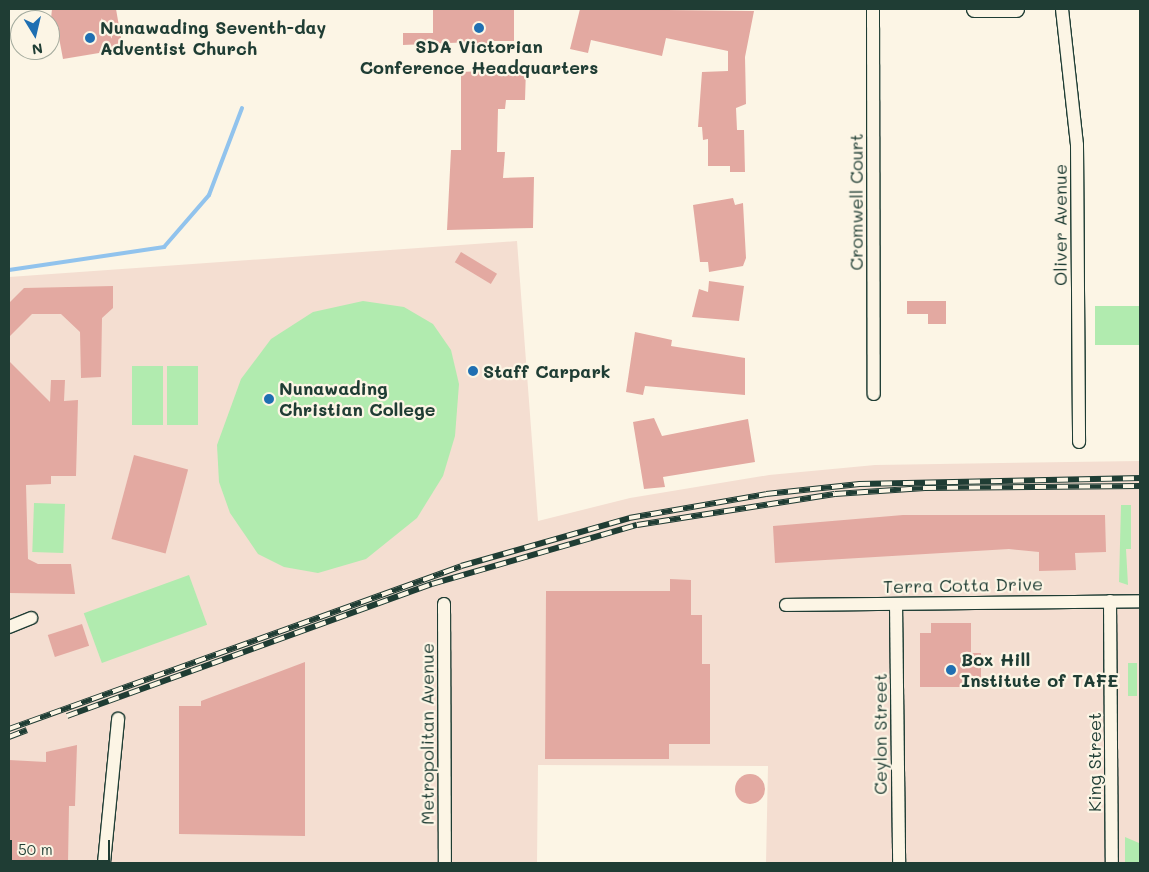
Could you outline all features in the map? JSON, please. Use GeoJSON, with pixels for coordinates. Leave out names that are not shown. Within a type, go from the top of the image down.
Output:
{"type":"FeatureCollection","features":[{"type":"Feature","properties":{"kind":"street","name":"Cromwell Court"},"geometry":{"type":"LineString","coordinates":[[873,9],[874,394]]}},
{"type":"Feature","properties":{"kind":"street"},"geometry":{"type":"LineString","coordinates":[[974,9],[1016,9]]}},
{"type":"Feature","properties":{"kind":"street","name":"Oliver Avenue"},"geometry":{"type":"LineString","coordinates":[[1062,9],[1077,145],[1079,442]]}},
{"type":"Feature","properties":{"kind":"street","name":"King Street"},"geometry":{"type":"LineString","coordinates":[[1110,600],[1112,863]]}},
{"type":"Feature","properties":{"kind":"street","name":"Terra Cotta Drive"},"geometry":{"type":"LineString","coordinates":[[786,605],[1140,601]]}},
{"type":"Feature","properties":{"kind":"street","name":"Metropolitan Avenue"},"geometry":{"type":"LineString","coordinates":[[444,604],[445,863]]}},
{"type":"Feature","properties":{"kind":"street","name":"Ceylon Street"},"geometry":{"type":"LineString","coordinates":[[896,604],[899,863]]}},
{"type":"Feature","properties":{"kind":"street"},"geometry":{"type":"LineString","coordinates":[[9,627],[31,618]]}},
{"type":"Feature","properties":{"kind":"street"},"geometry":{"type":"LineString","coordinates":[[104,863],[118,719]]}},
{"type":"Feature","properties":{"kind":"shaded area"},"geometry":{"type":"Polygon","coordinates":[[[517,241],[538,521],[630,498],[769,475],[875,465],[1140,461],[1140,863],[766,863],[768,766],[538,765],[537,863],[9,863],[9,277],[517,241]]]}},
{"type":"Feature","properties":{"kind":"green space"},"geometry":{"type":"Polygon","coordinates":[[[363,301],[404,307],[433,324],[451,350],[459,384],[455,436],[443,476],[417,518],[366,559],[318,573],[284,567],[258,554],[230,513],[219,482],[217,445],[241,379],[271,339],[313,312],[363,301]]]}},
{"type":"Feature","properties":{"kind":"green space"},"geometry":{"type":"Polygon","coordinates":[[[1095,306],[1140,306],[1140,345],[1095,345],[1095,306]]]}},
{"type":"Feature","properties":{"kind":"green space"},"geometry":{"type":"Polygon","coordinates":[[[132,366],[163,366],[163,425],[132,425],[132,366]]]}},
{"type":"Feature","properties":{"kind":"green space"},"geometry":{"type":"Polygon","coordinates":[[[167,366],[198,366],[198,425],[167,425],[167,366]]]}},
{"type":"Feature","properties":{"kind":"green space"},"geometry":{"type":"Polygon","coordinates":[[[34,503],[65,504],[63,553],[32,552],[34,503]]]}},
{"type":"Feature","properties":{"kind":"green space"},"geometry":{"type":"Polygon","coordinates":[[[1121,505],[1131,505],[1131,549],[1126,549],[1128,585],[1119,582],[1121,505]]]}},
{"type":"Feature","properties":{"kind":"green space"},"geometry":{"type":"Polygon","coordinates":[[[189,575],[207,625],[102,663],[84,613],[189,575]]]}},
{"type":"Feature","properties":{"kind":"green space"},"geometry":{"type":"Polygon","coordinates":[[[1128,663],[1137,663],[1137,696],[1128,696],[1128,663]]]}},
{"type":"Feature","properties":{"kind":"green space"},"geometry":{"type":"Polygon","coordinates":[[[1125,837],[1139,843],[1140,863],[1125,863],[1125,837]]]}},
{"type":"Feature","properties":{"kind":"building","name":"Nunawading Seventh-day Adventist Church"},"geometry":{"type":"Polygon","coordinates":[[[116,9],[123,49],[63,59],[60,43],[60,10],[52,10],[116,9]]]}},
{"type":"Feature","properties":{"kind":"building","name":"SDA Victorian Conference Headquarters"},"geometry":{"type":"Polygon","coordinates":[[[433,9],[514,9],[514,41],[488,41],[488,48],[472,49],[472,42],[403,45],[403,33],[433,33],[433,9]]]}},
{"type":"Feature","properties":{"kind":"building"},"geometry":{"type":"Polygon","coordinates":[[[580,9],[754,11],[745,57],[746,104],[736,108],[737,130],[744,130],[745,172],[730,172],[730,166],[708,166],[708,139],[703,140],[702,127],[698,127],[702,72],[728,71],[728,51],[666,38],[662,56],[591,40],[588,53],[570,49],[580,9]]]}},
{"type":"Feature","properties":{"kind":"building"},"geometry":{"type":"Polygon","coordinates":[[[526,69],[525,100],[506,100],[505,109],[498,109],[497,152],[505,152],[503,178],[534,177],[533,228],[447,230],[451,150],[461,150],[461,72],[526,69]]]}},
{"type":"Feature","properties":{"kind":"building"},"geometry":{"type":"Polygon","coordinates":[[[733,198],[735,205],[743,203],[746,258],[743,266],[709,272],[708,262],[700,262],[693,205],[733,198]]]}},
{"type":"Feature","properties":{"kind":"building"},"geometry":{"type":"Polygon","coordinates":[[[461,252],[497,274],[491,284],[455,262],[461,252]]]}},
{"type":"Feature","properties":{"kind":"building"},"geometry":{"type":"Polygon","coordinates":[[[709,281],[744,286],[739,321],[692,317],[699,289],[708,292],[709,281]]]}},
{"type":"Feature","properties":{"kind":"building"},"geometry":{"type":"Polygon","coordinates":[[[113,286],[113,308],[102,318],[101,377],[81,378],[80,332],[61,314],[32,314],[9,337],[9,303],[24,288],[113,286]]]}},
{"type":"Feature","properties":{"kind":"building"},"geometry":{"type":"Polygon","coordinates":[[[907,301],[946,301],[946,324],[928,324],[928,314],[907,314],[907,301]]]}},
{"type":"Feature","properties":{"kind":"building"},"geometry":{"type":"Polygon","coordinates":[[[635,332],[672,340],[671,346],[745,358],[745,395],[645,386],[643,395],[626,392],[635,332]]]}},
{"type":"Feature","properties":{"kind":"building"},"geometry":{"type":"Polygon","coordinates":[[[9,361],[50,402],[51,380],[65,380],[64,401],[78,400],[76,476],[51,476],[51,484],[26,485],[28,559],[38,564],[71,564],[75,594],[9,593],[9,361]]]}},
{"type":"Feature","properties":{"kind":"building"},"geometry":{"type":"Polygon","coordinates":[[[654,418],[662,436],[748,419],[755,462],[663,477],[665,487],[644,489],[633,422],[654,418]]]}},
{"type":"Feature","properties":{"kind":"building"},"geometry":{"type":"Polygon","coordinates":[[[134,455],[188,469],[166,554],[111,539],[134,455]]]}},
{"type":"Feature","properties":{"kind":"building"},"geometry":{"type":"Polygon","coordinates":[[[903,515],[1105,515],[1106,552],[1075,553],[1076,570],[1039,571],[1039,552],[1009,549],[775,563],[773,526],[903,515]]]}},
{"type":"Feature","properties":{"kind":"building"},"geometry":{"type":"Polygon","coordinates":[[[670,579],[691,580],[691,615],[702,615],[702,664],[710,664],[710,744],[669,744],[669,759],[545,759],[546,591],[670,591],[670,579]]]}},
{"type":"Feature","properties":{"kind":"building","name":"Box Hill Institute of TAFE"},"geometry":{"type":"Polygon","coordinates":[[[931,623],[971,623],[971,653],[981,653],[981,687],[920,687],[920,633],[931,633],[931,623]]]}},
{"type":"Feature","properties":{"kind":"building"},"geometry":{"type":"Polygon","coordinates":[[[82,624],[89,646],[55,657],[48,635],[82,624]]]}},
{"type":"Feature","properties":{"kind":"building"},"geometry":{"type":"Polygon","coordinates":[[[305,662],[305,836],[179,834],[179,706],[201,706],[201,701],[305,662]]]}},
{"type":"Feature","properties":{"kind":"building"},"geometry":{"type":"Polygon","coordinates":[[[77,745],[75,806],[69,806],[68,863],[9,863],[9,760],[46,762],[46,752],[77,745]]]}},
{"type":"Feature","properties":{"kind":"building"},"geometry":{"type":"Polygon","coordinates":[[[750,774],[761,778],[765,789],[761,800],[750,804],[739,800],[735,789],[739,778],[750,774]]]}},
{"type":"Feature","properties":{"kind":"waterway"},"geometry":{"type":"LineString","coordinates":[[9,270],[164,247],[209,195],[242,108]]}},
{"type":"Feature","properties":{"kind":"railway"},"geometry":{"type":"LineString","coordinates":[[9,729],[461,566],[629,518],[766,494],[859,484],[1140,478]]}},
{"type":"Feature","properties":{"kind":"railway"},"geometry":{"type":"LineString","coordinates":[[67,716],[432,584],[637,525],[835,494],[925,488],[1140,486]]}},
{"type":"Feature","properties":{"kind":"railway"},"geometry":{"type":"LineString","coordinates":[[9,737],[27,730]]}},
{"type":"Feature","properties":{"kind":"place","name":"SDA Victorian Conference Headquarters"},"geometry":{"type":"Point","coordinates":[479,28]}},
{"type":"Feature","properties":{"kind":"place","name":"Nunawading Seventh-day Adventist Church"},"geometry":{"type":"Point","coordinates":[90,38]}},
{"type":"Feature","properties":{"kind":"place","name":"Staff Carpark"},"geometry":{"type":"Point","coordinates":[473,371]}},
{"type":"Feature","properties":{"kind":"place","name":"Nunawading Christian College"},"geometry":{"type":"Point","coordinates":[269,399]}},
{"type":"Feature","properties":{"kind":"place","name":"Box Hill Institute of TAFE"},"geometry":{"type":"Point","coordinates":[951,670]}}]}
